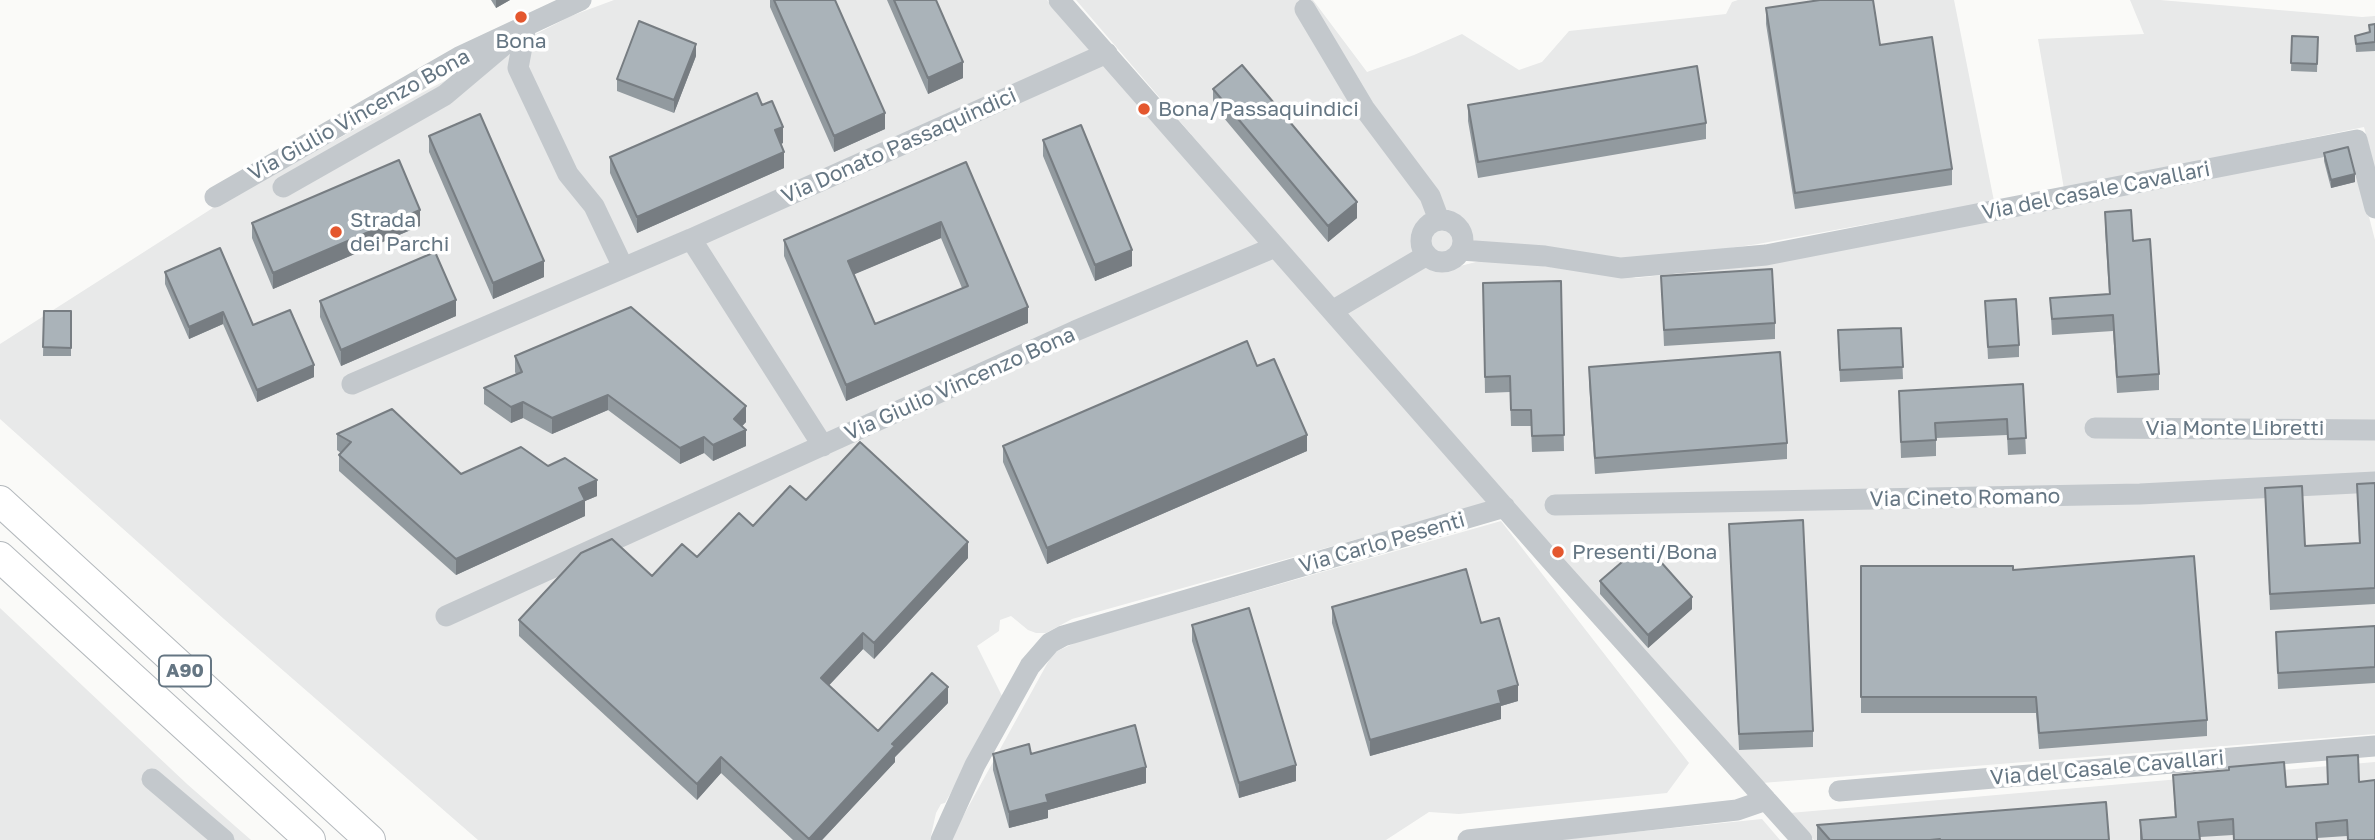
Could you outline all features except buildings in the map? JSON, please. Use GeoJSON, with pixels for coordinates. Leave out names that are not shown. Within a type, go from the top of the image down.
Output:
{"type":"FeatureCollection","features":[{"type":"Feature","properties":{"kind":"highway","name":"A90"},"geometry":{"type":"LineString","coordinates":[[0,502],[370,840]]}},
{"type":"Feature","properties":{"kind":"highway","name":"A90"},"geometry":{"type":"LineString","coordinates":[[0,557],[310,840]]}},
{"type":"Feature","properties":{"kind":"street","name":"Via Giulio Vincenzo Bona"},"geometry":{"type":"LineString","coordinates":[[215,197],[459,57],[581,0]]}},
{"type":"Feature","properties":{"kind":"street"},"geometry":{"type":"LineString","coordinates":[[1059,0],[1802,840]]}},
{"type":"Feature","properties":{"kind":"street"},"geometry":{"type":"LineString","coordinates":[[1305,9],[1364,108],[1430,196],[1439,220]]}},
{"type":"Feature","properties":{"kind":"street"},"geometry":{"type":"LineString","coordinates":[[283,187],[445,95],[526,25]]}},
{"type":"Feature","properties":{"kind":"street"},"geometry":{"type":"LineString","coordinates":[[526,25],[518,68],[568,174],[594,206],[623,267]]}},
{"type":"Feature","properties":{"kind":"street","name":"Via Donato Passaquindici"},"geometry":{"type":"LineString","coordinates":[[691,239],[1107,53]]}},
{"type":"Feature","properties":{"kind":"street","name":"Via del casale Cavallari"},"geometry":{"type":"LineString","coordinates":[[1461,250],[1545,256],[1622,268],[1766,255],[2357,140],[2375,208]]}},
{"type":"Feature","properties":{"kind":"street"},"geometry":{"type":"LineString","coordinates":[[1439,220],[1452,222],[1463,237],[1461,250],[1452,260],[1446,262],[1432,259],[1427,256],[1421,244],[1423,231],[1439,220]]}},
{"type":"Feature","properties":{"kind":"street","name":"Via Giulio Vincenzo Bona"},"geometry":{"type":"LineString","coordinates":[[691,239],[823,446],[1075,331],[1275,247]]}},
{"type":"Feature","properties":{"kind":"street"},"geometry":{"type":"LineString","coordinates":[[352,384],[691,239]]}},
{"type":"Feature","properties":{"kind":"street"},"geometry":{"type":"LineString","coordinates":[[1332,311],[1427,256]]}},
{"type":"Feature","properties":{"kind":"street","name":"Via Monte Libretti"},"geometry":{"type":"LineString","coordinates":[[2095,428],[2375,430]]}},
{"type":"Feature","properties":{"kind":"street"},"geometry":{"type":"LineString","coordinates":[[446,616],[823,446]]}},
{"type":"Feature","properties":{"kind":"street","name":"Via Cineto Romano"},"geometry":{"type":"LineString","coordinates":[[1555,505],[2140,494],[2375,482]]}},
{"type":"Feature","properties":{"kind":"street","name":"Via Carlo Pesenti"},"geometry":{"type":"LineString","coordinates":[[941,840],[975,765],[1030,666],[1045,648],[1057,639],[1078,630],[1505,507]]}},
{"type":"Feature","properties":{"kind":"street","name":"Via del Casale Cavallari"},"geometry":{"type":"LineString","coordinates":[[1839,791],[2375,746]]}},
{"type":"Feature","properties":{"kind":"street"},"geometry":{"type":"LineString","coordinates":[[152,779],[224,840]]}},
{"type":"Feature","properties":{"kind":"street"},"geometry":{"type":"LineString","coordinates":[[1468,840],[1737,810],[1766,800]]}},
{"type":"Feature","properties":{"kind":"shaded area"},"geometry":{"type":"Polygon","coordinates":[[[614,0],[1047,0],[1490,502],[1072,619],[1046,633],[1028,630],[1011,616],[1000,620],[999,631],[977,646],[1004,700],[945,803],[941,804],[936,813],[930,840],[478,840],[0,419],[0,344],[219,204],[429,89],[571,16],[614,0]]]}},
{"type":"Feature","properties":{"kind":"shaded area"},"geometry":{"type":"Polygon","coordinates":[[[1076,0],[1313,0],[1367,72],[1462,34],[1519,70],[1542,62],[1569,31],[1726,14],[1732,2],[1738,0],[1954,0],[1994,201],[1758,244],[1652,259],[1621,260],[1474,244],[1460,266],[1488,259],[1636,278],[1748,266],[2352,151],[2375,240],[2375,734],[1762,783],[1351,321],[1076,0]]]}},
{"type":"Feature","properties":{"kind":"shaded area"},"geometry":{"type":"Polygon","coordinates":[[[2130,0],[2375,16],[2375,169],[2364,127],[2064,189],[2038,39],[2144,34],[2130,0]]]}},
{"type":"Feature","properties":{"kind":"shaded area"},"geometry":{"type":"Polygon","coordinates":[[[1501,521],[1689,763],[1667,793],[1459,814],[1429,812],[1386,840],[950,840],[1053,653],[1077,642],[1501,521]]]}},
{"type":"Feature","properties":{"kind":"shaded area"},"geometry":{"type":"Polygon","coordinates":[[[0,608],[187,784],[251,840],[0,840],[0,608]]]}},
{"type":"Feature","properties":{"kind":"shaded area"},"geometry":{"type":"Polygon","coordinates":[[[2375,762],[2375,840],[1814,840],[1790,813],[2375,762]]]}},
{"type":"Feature","properties":{"kind":"shaded area"},"geometry":{"type":"Polygon","coordinates":[[[1762,819],[1780,840],[1556,840],[1762,819]]]}},
{"type":"Feature","properties":{"kind":"place","name":"Bona"},"geometry":{"type":"Point","coordinates":[521,17]}},
{"type":"Feature","properties":{"kind":"place","name":"Bona/Passaquindici"},"geometry":{"type":"Point","coordinates":[1144,109]}},
{"type":"Feature","properties":{"kind":"place","name":"Strada dei Parchi"},"geometry":{"type":"Point","coordinates":[336,232]}},
{"type":"Feature","properties":{"kind":"place","name":"Presenti/Bona"},"geometry":{"type":"Point","coordinates":[1558,552]}}]}
